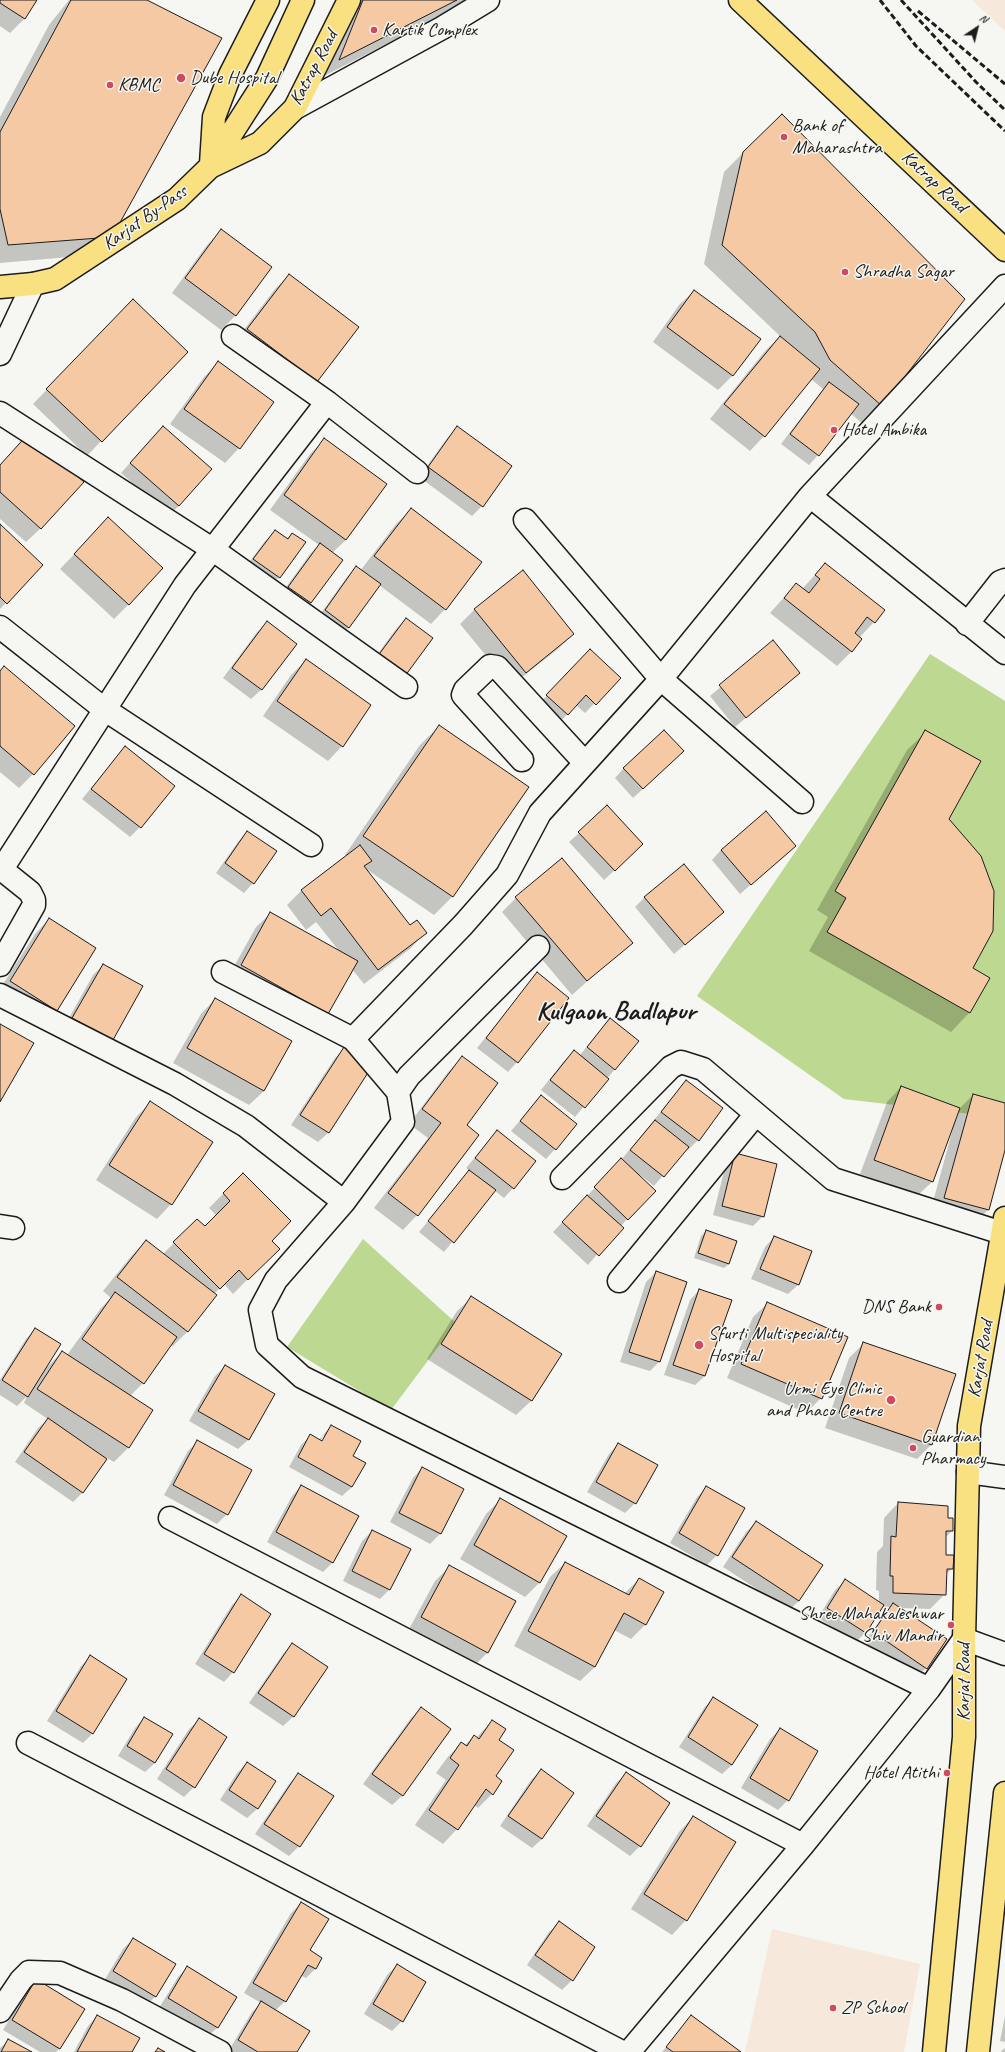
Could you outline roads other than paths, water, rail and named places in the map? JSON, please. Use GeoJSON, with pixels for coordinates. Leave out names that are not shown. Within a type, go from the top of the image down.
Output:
{"type":"FeatureCollection","features":[{"type":"Feature","properties":{"kind":"main road"},"geometry":{"type":"LineString","coordinates":[[210,167],[214,117],[230,76],[268,0]]}},
{"type":"Feature","properties":{"kind":"main road","name":"Karjat By-Pass"},"geometry":{"type":"LineString","coordinates":[[0,287],[33,284],[55,279],[177,200],[210,167],[267,78],[303,0]]}},
{"type":"Feature","properties":{"kind":"main road","name":"Katrap Road"},"geometry":{"type":"LineString","coordinates":[[210,167],[260,143],[295,108],[350,0]]}},
{"type":"Feature","properties":{"kind":"main road","name":"Katrap Road"},"geometry":{"type":"LineString","coordinates":[[740,0],[1005,250]]}},
{"type":"Feature","properties":{"kind":"main road","name":"Karjat Road"},"geometry":{"type":"LineString","coordinates":[[934,2052],[964,1737],[964,1639],[969,1426],[1004,1226]]}},
{"type":"Feature","properties":{"kind":"main road"},"geometry":{"type":"LineString","coordinates":[[978,2052],[1003,1833],[1005,1793]]}},
{"type":"Feature","properties":{"kind":"street"},"geometry":{"type":"LineString","coordinates":[[295,108],[442,28],[488,0]]}},
{"type":"Feature","properties":{"kind":"street"},"geometry":{"type":"LineString","coordinates":[[0,354],[33,284]]}},
{"type":"Feature","properties":{"kind":"street"},"geometry":{"type":"LineString","coordinates":[[353,1039],[463,925],[506,875],[540,813],[660,679],[810,496],[1005,286]]}},
{"type":"Feature","properties":{"kind":"street"},"geometry":{"type":"LineString","coordinates":[[233,336],[327,402],[417,472]]}},
{"type":"Feature","properties":{"kind":"street"},"geometry":{"type":"LineString","coordinates":[[0,965],[34,905],[34,900],[30,892],[1,868],[185,585],[327,402]]}},
{"type":"Feature","properties":{"kind":"street"},"geometry":{"type":"LineString","coordinates":[[0,414],[212,549],[406,687]]}},
{"type":"Feature","properties":{"kind":"street"},"geometry":{"type":"LineString","coordinates":[[810,496],[967,624],[1005,653]]}},
{"type":"Feature","properties":{"kind":"street"},"geometry":{"type":"LineString","coordinates":[[525,520],[660,679],[802,802]]}},
{"type":"Feature","properties":{"kind":"street"},"geometry":{"type":"LineString","coordinates":[[967,624],[1000,582],[1005,580]]}},
{"type":"Feature","properties":{"kind":"street"},"geometry":{"type":"LineString","coordinates":[[0,627],[104,709],[311,846]]}},
{"type":"Feature","properties":{"kind":"street"},"geometry":{"type":"LineString","coordinates":[[522,760],[463,695],[465,690],[490,666],[497,667],[585,763]]}},
{"type":"Feature","properties":{"kind":"street"},"geometry":{"type":"LineString","coordinates":[[398,1092],[409,1076],[538,947]]}},
{"type":"Feature","properties":{"kind":"street"},"geometry":{"type":"LineString","coordinates":[[222,972],[353,1039],[398,1092],[403,1122],[344,1202],[276,1280],[260,1310],[267,1345],[302,1377],[929,1689]]}},
{"type":"Feature","properties":{"kind":"street"},"geometry":{"type":"LineString","coordinates":[[0,995],[175,1084],[246,1126],[344,1202]]}},
{"type":"Feature","properties":{"kind":"street"},"geometry":{"type":"LineString","coordinates":[[562,1178],[671,1067],[681,1062],[703,1069],[833,1179],[1004,1226]]}},
{"type":"Feature","properties":{"kind":"street"},"geometry":{"type":"LineString","coordinates":[[619,1281],[756,1114]]}},
{"type":"Feature","properties":{"kind":"street"},"geometry":{"type":"LineString","coordinates":[[968,1472],[1005,1477]]}},
{"type":"Feature","properties":{"kind":"street"},"geometry":{"type":"LineString","coordinates":[[170,1518],[803,1846]]}},
{"type":"Feature","properties":{"kind":"street"},"geometry":{"type":"LineString","coordinates":[[629,2052],[803,1846],[929,1689],[964,1639],[1005,1654]]}},
{"type":"Feature","properties":{"kind":"street"},"geometry":{"type":"LineString","coordinates":[[28,1742],[622,2052]]}},
{"type":"Feature","properties":{"kind":"street"},"geometry":{"type":"LineString","coordinates":[[0,2011],[21,1980],[29,1972],[60,1973],[122,2000],[220,2052]]}},
{"type":"Feature","properties":{"kind":"railway"},"geometry":{"type":"LineString","coordinates":[[880,0],[916,46],[1005,131]]}},
{"type":"Feature","properties":{"kind":"railway"},"geometry":{"type":"LineString","coordinates":[[901,0],[976,82],[1005,110]]}},
{"type":"Feature","properties":{"kind":"railway"},"geometry":{"type":"LineString","coordinates":[[918,11],[1005,84]]}},
{"type":"Feature","properties":{"kind":"place","name":"Kartik Complex"},"geometry":{"type":"Point","coordinates":[374,30]}},
{"type":"Feature","properties":{"kind":"place","name":"Dube Hospital"},"geometry":{"type":"Point","coordinates":[181,78]}},
{"type":"Feature","properties":{"kind":"place","name":"KBMC"},"geometry":{"type":"Point","coordinates":[110,85]}},
{"type":"Feature","properties":{"kind":"place","name":"Bank of Maharashtra"},"geometry":{"type":"Point","coordinates":[784,137]}},
{"type":"Feature","properties":{"kind":"place","name":"Shradha Sagar"},"geometry":{"type":"Point","coordinates":[845,272]}},
{"type":"Feature","properties":{"kind":"place","name":"Hotel Ambika"},"geometry":{"type":"Point","coordinates":[834,430]}},
{"type":"Feature","properties":{"kind":"place","name":"DNS Bank"},"geometry":{"type":"Point","coordinates":[939,1307]}},
{"type":"Feature","properties":{"kind":"place","name":"Sfurti Multispeciality Hospital"},"geometry":{"type":"Point","coordinates":[699,1345]}},
{"type":"Feature","properties":{"kind":"place","name":"Urmi Eye Clinic and Phaco Centre"},"geometry":{"type":"Point","coordinates":[891,1400]}},
{"type":"Feature","properties":{"kind":"place","name":"Guardian Pharmacy"},"geometry":{"type":"Point","coordinates":[913,1448]}},
{"type":"Feature","properties":{"kind":"place","name":"Shree Mahakaleshwar Shiv Mandir"},"geometry":{"type":"Point","coordinates":[951,1625]}},
{"type":"Feature","properties":{"kind":"place","name":"Hotel Atithi"},"geometry":{"type":"Point","coordinates":[947,1773]}},
{"type":"Feature","properties":{"kind":"place","name":"ZP School"},"geometry":{"type":"Point","coordinates":[833,2008]}},
{"type":"Feature","properties":{"kind":"district","name":"Kulgaon Badlapur"},"geometry":{"type":"Point","coordinates":[616,1012]}}]}
